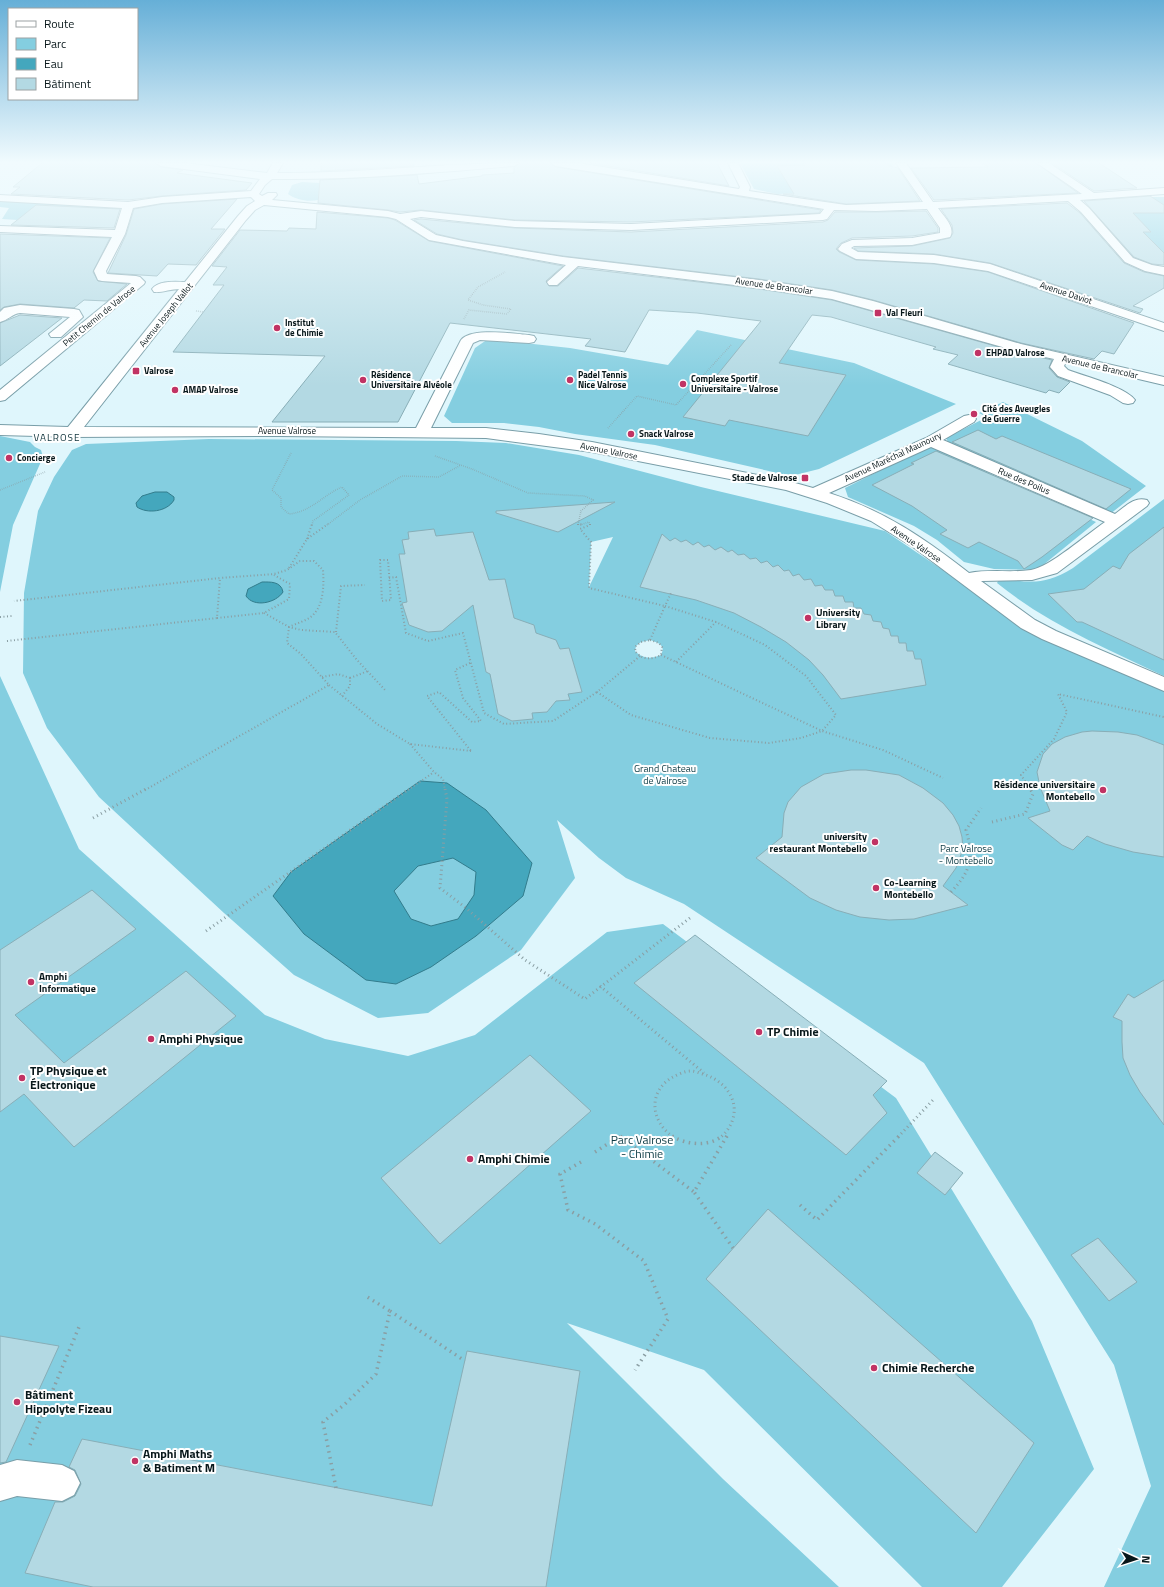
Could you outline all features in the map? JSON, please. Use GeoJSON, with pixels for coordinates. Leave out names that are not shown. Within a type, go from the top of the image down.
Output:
{"type":"FeatureCollection","features":[{"type":"Feature","properties":{"kind":"street","name":"Petit Chemin de Valrose"},"geometry":{"type":"LineString","coordinates":[[0,397],[138,284],[139,282],[136,280],[102,277],[100,271],[117,237]]}},
{"type":"Feature","properties":{"kind":"street","name":"Avenue Joseph Vallot"},"geometry":{"type":"LineString","coordinates":[[72,432],[229,237]]}},
{"type":"Feature","properties":{"kind":"street","name":"Avenue de Brancolar"},"geometry":{"type":"LineString","coordinates":[[431,237],[482,248],[538,257],[751,283],[832,295],[1018,347],[1164,381]]}},
{"type":"Feature","properties":{"kind":"street","name":"Avenue Daviot"},"geometry":{"type":"LineString","coordinates":[[939,237],[900,242],[852,243],[844,249],[856,255],[934,258],[990,268],[1164,327]]}},
{"type":"Feature","properties":{"kind":"street"},"geometry":{"type":"LineString","coordinates":[[1108,237],[1129,260],[1149,268],[1164,271]]}},
{"type":"Feature","properties":{"kind":"street"},"geometry":{"type":"LineString","coordinates":[[553,282],[576,262]]}},
{"type":"Feature","properties":{"kind":"street"},"geometry":{"type":"LineString","coordinates":[[158,289],[165,286],[190,285]]}},
{"type":"Feature","properties":{"kind":"street"},"geometry":{"type":"LineString","coordinates":[[0,318],[9,311],[20,309],[74,313],[77,317],[48,340]]}},
{"type":"Feature","properties":{"kind":"street"},"geometry":{"type":"LineString","coordinates":[[421,432],[468,340],[478,336],[529,339]]}},
{"type":"Feature","properties":{"kind":"street"},"geometry":{"type":"LineString","coordinates":[[1061,358],[1057,367],[1063,373],[1115,392],[1128,400]]}},
{"type":"Feature","properties":{"kind":"street"},"geometry":{"type":"LineString","coordinates":[[110,385],[125,386]]}},
{"type":"Feature","properties":{"kind":"street"},"geometry":{"type":"LineString","coordinates":[[44,416],[72,432]]}},
{"type":"Feature","properties":{"kind":"street","name":"Avenue Maréchal Maunoury"},"geometry":{"type":"LineString","coordinates":[[816,493],[931,441],[969,420]]}},
{"type":"Feature","properties":{"kind":"street","name":"Avenue Valrose"},"geometry":{"type":"LineString","coordinates":[[0,430],[72,432],[278,431],[486,433],[592,447],[788,486],[816,493],[861,512],[902,532],[1009,612],[1048,635],[1164,685]]}},
{"type":"Feature","properties":{"kind":"street","name":"Rue des Poilus"},"geometry":{"type":"LineString","coordinates":[[931,441],[1117,521]]}},
{"type":"Feature","properties":{"kind":"street"},"geometry":{"type":"LineString","coordinates":[[966,579],[981,576],[1032,574],[1051,569],[1141,503]]}},
{"type":"Feature","properties":{"kind":"street"},"geometry":{"type":"LineString","coordinates":[[8,1481],[62,1483]]}},
{"type":"Feature","properties":{"kind":"path"},"geometry":{"type":"LineString","coordinates":[[469,310],[507,314],[512,309],[483,305],[468,300],[478,287],[502,273],[538,257]]}},
{"type":"Feature","properties":{"kind":"path"},"geometry":{"type":"LineString","coordinates":[[592,447],[637,396],[676,405],[732,344]]}},
{"type":"Feature","properties":{"kind":"path"},"geometry":{"type":"LineString","coordinates":[[287,570],[308,538],[313,520],[349,495],[342,487],[329,493],[314,506],[299,514],[289,514],[281,508],[281,498],[272,490],[291,453]]}},
{"type":"Feature","properties":{"kind":"path"},"geometry":{"type":"LineString","coordinates":[[434,456],[461,465],[528,493],[585,496],[593,500],[581,511],[578,525],[589,522],[590,524],[580,529],[582,534],[591,542],[589,588],[665,606],[716,622],[765,645],[806,676],[836,715],[822,731],[801,738],[769,743],[710,738],[631,715],[597,692]]}},
{"type":"Feature","properties":{"kind":"path"},"geometry":{"type":"LineString","coordinates":[[308,538],[360,500],[402,476],[439,477],[461,465]]}},
{"type":"Feature","properties":{"kind":"path"},"geometry":{"type":"LineString","coordinates":[[0,490],[45,472]]}},
{"type":"Feature","properties":{"kind":"path"},"geometry":{"type":"LineString","coordinates":[[380,560],[388,560],[389,578],[391,600],[382,601],[380,560]]}},
{"type":"Feature","properties":{"kind":"path"},"geometry":{"type":"LineString","coordinates":[[14,601],[220,578],[274,574],[287,570],[300,561],[314,561],[323,570],[324,584],[321,597],[316,610],[309,619],[290,627]]}},
{"type":"Feature","properties":{"kind":"path"},"geometry":{"type":"LineString","coordinates":[[8,641],[264,613],[289,600],[290,584],[274,574]]}},
{"type":"Feature","properties":{"kind":"path"},"geometry":{"type":"LineString","coordinates":[[389,578],[396,577],[406,633],[428,640],[463,633],[484,713],[504,724],[553,721],[597,692],[640,656]]}},
{"type":"Feature","properties":{"kind":"path"},"geometry":{"type":"LineString","coordinates":[[217,618],[220,578]]}},
{"type":"Feature","properties":{"kind":"path"},"geometry":{"type":"LineString","coordinates":[[365,585],[341,586],[336,632],[386,691]]}},
{"type":"Feature","properties":{"kind":"path"},"geometry":{"type":"LineString","coordinates":[[650,640],[671,593]]}},
{"type":"Feature","properties":{"kind":"path"},"geometry":{"type":"LineString","coordinates":[[264,613],[290,627],[301,630],[336,632]]}},
{"type":"Feature","properties":{"kind":"path"},"geometry":{"type":"LineString","coordinates":[[0,617],[12,616]]}},
{"type":"Feature","properties":{"kind":"path"},"geometry":{"type":"LineString","coordinates":[[676,662],[716,622]]}},
{"type":"Feature","properties":{"kind":"path"},"geometry":{"type":"LineString","coordinates":[[290,627],[287,643],[301,654],[329,685],[376,724],[410,744],[434,772],[443,779],[447,799],[440,888],[466,908],[525,960],[584,999],[690,918]]}},
{"type":"Feature","properties":{"kind":"path"},"geometry":{"type":"LineString","coordinates":[[661,655],[663,647],[658,642],[650,640],[641,642],[636,646],[635,651],[640,656],[649,658],[661,655],[822,731],[883,750],[943,778]]}},
{"type":"Feature","properties":{"kind":"path"},"geometry":{"type":"LineString","coordinates":[[410,744],[470,751],[427,696],[439,692],[472,722],[481,721],[463,698],[455,670],[470,663]]}},
{"type":"Feature","properties":{"kind":"path"},"geometry":{"type":"LineString","coordinates":[[322,677],[338,674],[350,678],[368,671]]}},
{"type":"Feature","properties":{"kind":"path"},"geometry":{"type":"LineString","coordinates":[[342,696],[350,686],[350,678]]}},
{"type":"Feature","properties":{"kind":"path"},"geometry":{"type":"LineString","coordinates":[[93,818],[329,685]]}},
{"type":"Feature","properties":{"kind":"path"},"geometry":{"type":"LineString","coordinates":[[992,822],[1025,814],[1033,794],[1021,775],[1052,744],[1062,728],[1067,712],[1058,694],[1164,717]]}},
{"type":"Feature","properties":{"kind":"path"},"geometry":{"type":"LineString","coordinates":[[206,931],[434,772]]}},
{"type":"Feature","properties":{"kind":"path"},"geometry":{"type":"LineString","coordinates":[[951,892],[963,880],[969,867],[971,845],[966,830],[981,808]]}},
{"type":"Feature","properties":{"kind":"path"},"geometry":{"type":"LineString","coordinates":[[600,986],[704,1073]]}},
{"type":"Feature","properties":{"kind":"path"},"geometry":{"type":"LineString","coordinates":[[694,1192],[734,1122],[736,1110],[733,1098],[727,1087],[717,1078],[704,1073],[692,1071],[679,1073],[668,1079],[660,1087],[656,1098],[655,1109],[659,1121],[666,1131],[677,1139],[690,1144],[704,1144],[717,1140],[727,1132],[734,1122]]}},
{"type":"Feature","properties":{"kind":"path"},"geometry":{"type":"LineString","coordinates":[[800,1205],[817,1220],[934,1099]]}},
{"type":"Feature","properties":{"kind":"path"},"geometry":{"type":"LineString","coordinates":[[595,1152],[620,1136],[694,1192],[733,1248]]}},
{"type":"Feature","properties":{"kind":"path"},"geometry":{"type":"LineString","coordinates":[[581,1162],[560,1174],[568,1210],[595,1224],[644,1261],[668,1318],[635,1370]]}},
{"type":"Feature","properties":{"kind":"path"},"geometry":{"type":"LineString","coordinates":[[364,1295],[390,1310],[465,1361]]}},
{"type":"Feature","properties":{"kind":"path"},"geometry":{"type":"LineString","coordinates":[[336,1488],[323,1422],[345,1404],[376,1374],[390,1310]]}},
{"type":"Feature","properties":{"kind":"path"},"geometry":{"type":"LineString","coordinates":[[8,1481],[79,1327]]}},
{"type":"Feature","properties":{"kind":"green space"},"geometry":{"type":"Polygon","coordinates":[[[1116,237],[1164,237],[1164,261],[1142,261],[1134,258],[1116,237]]]}},
{"type":"Feature","properties":{"kind":"green space","name":"Complexe Sportif Universitaire - Valrose"},"geometry":{"type":"Polygon","coordinates":[[[697,330],[854,363],[956,404],[819,469],[791,476],[655,445],[504,423],[452,423],[444,416],[475,348],[488,339],[570,348],[668,365],[697,330]]]}},
{"type":"Feature","properties":{"kind":"green space"},"geometry":{"type":"Polygon","coordinates":[[[1003,402],[1082,441],[1146,486],[1110,514],[948,442],[946,438],[987,417],[979,413],[1003,402]]]}},
{"type":"Feature","properties":{"kind":"green space"},"geometry":{"type":"Polygon","coordinates":[[[0,436],[30,442],[41,450],[43,457],[13,525],[0,592],[0,436]]]}},
{"type":"Feature","properties":{"kind":"green space"},"geometry":{"type":"Polygon","coordinates":[[[209,439],[456,441],[506,443],[579,455],[701,487],[885,531],[1036,633],[1164,691],[1164,1587],[1104,1587],[1151,1486],[1114,1365],[924,1063],[684,904],[626,878],[599,858],[557,820],[575,878],[521,950],[428,1013],[378,1018],[294,975],[224,913],[99,797],[47,728],[23,673],[24,593],[38,511],[54,477],[72,450],[86,444],[209,439]],[[613,537],[591,542],[589,587],[613,537]],[[650,640],[641,642],[636,646],[635,651],[641,656],[647,658],[661,655],[663,649],[661,645],[650,640]]]}},
{"type":"Feature","properties":{"kind":"green space"},"geometry":{"type":"Polygon","coordinates":[[[927,447],[934,448],[1096,522],[1037,570],[994,569],[964,562],[937,540],[914,526],[848,497],[845,488],[927,447]]]}},
{"type":"Feature","properties":{"kind":"green space"},"geometry":{"type":"Polygon","coordinates":[[[1164,499],[1164,676],[1056,623],[1036,611],[997,583],[999,579],[1029,582],[1045,580],[1063,574],[1164,499]]]}},
{"type":"Feature","properties":{"kind":"green space","name":"Parc Valrose - Chimie"},"geometry":{"type":"Polygon","coordinates":[[[0,676],[79,849],[265,1015],[325,1039],[408,1056],[475,1035],[607,932],[663,924],[896,1098],[1032,1321],[1094,1469],[1002,1587],[922,1587],[704,1370],[567,1323],[723,1479],[839,1587],[0,1587],[0,676]]]}},
{"type":"Feature","properties":{"kind":"water"},"geometry":{"type":"Polygon","coordinates":[[[155,492],[167,492],[174,497],[174,500],[167,507],[157,511],[146,511],[137,507],[136,503],[142,496],[155,492]]]}},
{"type":"Feature","properties":{"kind":"water"},"geometry":{"type":"Polygon","coordinates":[[[262,582],[272,582],[278,584],[282,588],[283,592],[280,596],[265,603],[250,600],[246,596],[248,589],[262,582]]]}},
{"type":"Feature","properties":{"kind":"water"},"geometry":{"type":"Polygon","coordinates":[[[420,781],[447,783],[486,810],[532,863],[523,896],[476,936],[431,967],[396,984],[366,980],[304,934],[273,896],[291,872],[420,781]],[[453,858],[418,866],[394,891],[411,919],[431,926],[458,919],[474,895],[476,872],[453,858]]]}},
{"type":"Feature","properties":{"kind":"building"},"geometry":{"type":"Polygon","coordinates":[[[0,237],[110,238],[93,272],[98,281],[127,284],[107,301],[84,300],[74,308],[20,304],[4,307],[0,310],[0,237]]]}},
{"type":"Feature","properties":{"kind":"building"},"geometry":{"type":"Polygon","coordinates":[[[125,237],[219,237],[196,265],[168,264],[157,276],[108,273],[125,237]]]}},
{"type":"Feature","properties":{"kind":"building"},"geometry":{"type":"Polygon","coordinates":[[[235,237],[423,237],[429,241],[563,266],[546,281],[549,286],[558,286],[578,268],[759,289],[832,300],[1013,351],[1052,360],[1049,368],[1057,377],[1070,382],[1059,393],[1049,390],[1046,393],[948,364],[958,355],[933,349],[936,347],[831,317],[812,315],[779,363],[846,375],[808,436],[729,420],[725,426],[683,417],[761,321],[697,313],[649,310],[625,352],[585,346],[591,339],[450,323],[398,422],[272,422],[325,356],[173,352],[224,285],[213,285],[227,267],[212,266],[235,237]]]}},
{"type":"Feature","properties":{"kind":"building"},"geometry":{"type":"Polygon","coordinates":[[[450,237],[880,237],[852,238],[841,243],[836,249],[856,260],[934,264],[988,272],[1134,323],[1114,354],[1102,351],[1094,359],[1021,343],[873,300],[832,290],[759,279],[563,256],[450,237]]]}},
{"type":"Feature","properties":{"kind":"building"},"geometry":{"type":"Polygon","coordinates":[[[1101,237],[1124,263],[1144,272],[1164,276],[1164,288],[1133,306],[1143,309],[1140,313],[990,263],[934,254],[858,251],[854,248],[912,246],[950,238],[1101,237]]]}},
{"type":"Feature","properties":{"kind":"building"},"geometry":{"type":"Polygon","coordinates":[[[1116,237],[1148,237],[1164,253],[1164,265],[1152,264],[1134,257],[1116,237]]]}},
{"type":"Feature","properties":{"kind":"building"},"geometry":{"type":"Polygon","coordinates":[[[20,315],[62,318],[0,366],[0,323],[20,315]]]}},
{"type":"Feature","properties":{"kind":"building"},"geometry":{"type":"Polygon","coordinates":[[[978,430],[996,439],[1002,436],[1131,489],[1106,509],[952,442],[978,430]]]}},
{"type":"Feature","properties":{"kind":"building"},"geometry":{"type":"Polygon","coordinates":[[[936,451],[1093,518],[1024,569],[1018,561],[979,542],[968,548],[940,534],[947,530],[912,506],[872,485],[936,451]]]}},
{"type":"Feature","properties":{"kind":"building"},"geometry":{"type":"Polygon","coordinates":[[[615,502],[558,532],[496,513],[496,511],[615,502]]]}},
{"type":"Feature","properties":{"kind":"building"},"geometry":{"type":"Polygon","coordinates":[[[1164,527],[1164,660],[1082,622],[1077,622],[1048,594],[1084,589],[1113,566],[1120,569],[1129,554],[1164,527]]]}},
{"type":"Feature","properties":{"kind":"building"},"geometry":{"type":"Polygon","coordinates":[[[434,529],[436,536],[473,532],[489,580],[505,579],[514,618],[534,625],[536,633],[556,640],[560,649],[569,648],[582,692],[568,694],[570,700],[556,701],[547,712],[532,713],[533,719],[512,721],[498,714],[490,674],[486,672],[473,605],[442,631],[428,632],[409,625],[402,603],[407,602],[399,554],[405,554],[402,540],[409,539],[408,532],[434,529]]]}},
{"type":"Feature","properties":{"kind":"building","name":"University Library"},"geometry":{"type":"Polygon","coordinates":[[[662,534],[670,541],[675,538],[681,542],[686,540],[693,545],[698,542],[704,547],[709,545],[715,550],[721,547],[728,552],[732,550],[738,555],[744,554],[750,559],[756,558],[761,563],[767,561],[773,567],[778,565],[784,571],[789,570],[793,576],[799,574],[804,580],[811,579],[815,586],[822,585],[825,590],[833,590],[835,596],[843,596],[845,602],[853,602],[854,608],[861,608],[864,614],[871,615],[873,621],[881,622],[883,628],[889,629],[891,636],[898,636],[899,643],[906,643],[907,651],[913,651],[915,659],[921,659],[926,685],[841,699],[823,675],[809,660],[786,642],[761,627],[734,613],[696,600],[640,587],[662,534]]]}},
{"type":"Feature","properties":{"kind":"building","name":"Résidence universitaire Montebello"},"geometry":{"type":"Polygon","coordinates":[[[1092,731],[1118,732],[1137,735],[1164,745],[1164,857],[1133,852],[1105,844],[1087,836],[1073,850],[1062,845],[1028,818],[1050,811],[1040,787],[1037,772],[1043,754],[1052,744],[1065,737],[1092,731]]]}},
{"type":"Feature","properties":{"kind":"building","name":"university restaurant Montebello"},"geometry":{"type":"Polygon","coordinates":[[[851,770],[866,770],[899,775],[923,788],[943,803],[953,815],[959,826],[963,849],[956,868],[943,886],[968,905],[914,919],[889,920],[860,917],[836,910],[810,898],[756,858],[782,837],[784,813],[788,802],[801,787],[824,774],[851,770]]]}},
{"type":"Feature","properties":{"kind":"building"},"geometry":{"type":"Polygon","coordinates":[[[92,890],[136,929],[15,1015],[64,1063],[186,971],[236,1016],[74,1147],[24,1094],[0,1112],[0,950],[92,890]]]}},
{"type":"Feature","properties":{"kind":"building","name":"TP Chimie"},"geometry":{"type":"Polygon","coordinates":[[[695,935],[887,1081],[873,1095],[887,1113],[846,1155],[634,983],[695,935]]]}},
{"type":"Feature","properties":{"kind":"building"},"geometry":{"type":"Polygon","coordinates":[[[1164,980],[1164,1125],[1140,1092],[1130,1075],[1123,1058],[1122,1021],[1113,1017],[1128,994],[1134,998],[1164,980]]]}},
{"type":"Feature","properties":{"kind":"building","name":"Amphi Chimie"},"geometry":{"type":"Polygon","coordinates":[[[530,1055],[591,1111],[440,1244],[381,1178],[530,1055]]]}},
{"type":"Feature","properties":{"kind":"building"},"geometry":{"type":"Polygon","coordinates":[[[935,1152],[963,1173],[945,1195],[917,1173],[935,1152]]]}},
{"type":"Feature","properties":{"kind":"building","name":"Chimie Recherche"},"geometry":{"type":"Polygon","coordinates":[[[768,1209],[1034,1443],[976,1533],[706,1279],[768,1209]]]}},
{"type":"Feature","properties":{"kind":"building"},"geometry":{"type":"Polygon","coordinates":[[[1098,1238],[1137,1282],[1109,1301],[1071,1255],[1098,1238]]]}},
{"type":"Feature","properties":{"kind":"building","name":"Bâtiment Hippolyte Fizeau"},"geometry":{"type":"Polygon","coordinates":[[[0,1336],[59,1346],[6,1462],[0,1463],[0,1336]]]}},
{"type":"Feature","properties":{"kind":"building","name":"Amphi Maths & Batiment M"},"geometry":{"type":"Polygon","coordinates":[[[467,1351],[580,1371],[546,1587],[93,1587],[25,1573],[55,1502],[63,1502],[75,1496],[81,1484],[75,1470],[69,1467],[82,1439],[432,1506],[467,1351]]]}},
{"type":"Feature","properties":{"kind":"place","name":"Val Fleuri"},"geometry":{"type":"Point","coordinates":[878,313]}},
{"type":"Feature","properties":{"kind":"place","name":"Institut de Chimie"},"geometry":{"type":"Point","coordinates":[277,328]}},
{"type":"Feature","properties":{"kind":"place","name":"EHPAD Valrose"},"geometry":{"type":"Point","coordinates":[978,353]}},
{"type":"Feature","properties":{"kind":"place","name":"Valrose"},"geometry":{"type":"Point","coordinates":[136,371]}},
{"type":"Feature","properties":{"kind":"place","name":"Résidence Universitaire Alvéole"},"geometry":{"type":"Point","coordinates":[363,380]}},
{"type":"Feature","properties":{"kind":"place","name":"Padel Tennis Nice Valrose"},"geometry":{"type":"Point","coordinates":[570,380]}},
{"type":"Feature","properties":{"kind":"place","name":"Complexe Sportif Universitaire - Valrose"},"geometry":{"type":"Point","coordinates":[683,384]}},
{"type":"Feature","properties":{"kind":"place","name":"AMAP Valrose"},"geometry":{"type":"Point","coordinates":[175,390]}},
{"type":"Feature","properties":{"kind":"place","name":"Cité des Aveugles de Guerre"},"geometry":{"type":"Point","coordinates":[974,414]}},
{"type":"Feature","properties":{"kind":"place","name":"Snack Valrose"},"geometry":{"type":"Point","coordinates":[631,434]}},
{"type":"Feature","properties":{"kind":"place","name":"Concierge"},"geometry":{"type":"Point","coordinates":[9,458]}},
{"type":"Feature","properties":{"kind":"place","name":"Stade de Valrose"},"geometry":{"type":"Point","coordinates":[805,478]}},
{"type":"Feature","properties":{"kind":"place","name":"University Library"},"geometry":{"type":"Point","coordinates":[808,618]}},
{"type":"Feature","properties":{"kind":"place","name":"Résidence universitaire Montebello"},"geometry":{"type":"Point","coordinates":[1103,790]}},
{"type":"Feature","properties":{"kind":"place","name":"university restaurant Montebello"},"geometry":{"type":"Point","coordinates":[875,842]}},
{"type":"Feature","properties":{"kind":"place","name":"Co-Learning Montebello"},"geometry":{"type":"Point","coordinates":[876,888]}},
{"type":"Feature","properties":{"kind":"place","name":"Amphi Informatique"},"geometry":{"type":"Point","coordinates":[31,982]}},
{"type":"Feature","properties":{"kind":"place","name":"TP Chimie"},"geometry":{"type":"Point","coordinates":[759,1032]}},
{"type":"Feature","properties":{"kind":"place","name":"Amphi Physique"},"geometry":{"type":"Point","coordinates":[151,1039]}},
{"type":"Feature","properties":{"kind":"place","name":"TP Physique et Électronique"},"geometry":{"type":"Point","coordinates":[22,1078]}},
{"type":"Feature","properties":{"kind":"place","name":"Amphi Chimie"},"geometry":{"type":"Point","coordinates":[470,1159]}},
{"type":"Feature","properties":{"kind":"place","name":"Chimie Recherche"},"geometry":{"type":"Point","coordinates":[874,1368]}},
{"type":"Feature","properties":{"kind":"place","name":"Bâtiment Hippolyte Fizeau"},"geometry":{"type":"Point","coordinates":[17,1402]}},
{"type":"Feature","properties":{"kind":"place","name":"Amphi Maths & Batiment M"},"geometry":{"type":"Point","coordinates":[135,1461]}},
{"type":"Feature","properties":{"kind":"district","name":"VALROSE"},"geometry":{"type":"Point","coordinates":[57,437]}},
{"type":"Feature","properties":{"kind":"park label","name":"Grand Chateau de Valrose"},"geometry":{"type":"Point","coordinates":[665,774]}},
{"type":"Feature","properties":{"kind":"park label","name":"Parc Valrose - Montebello"},"geometry":{"type":"Point","coordinates":[966,854]}}]}
